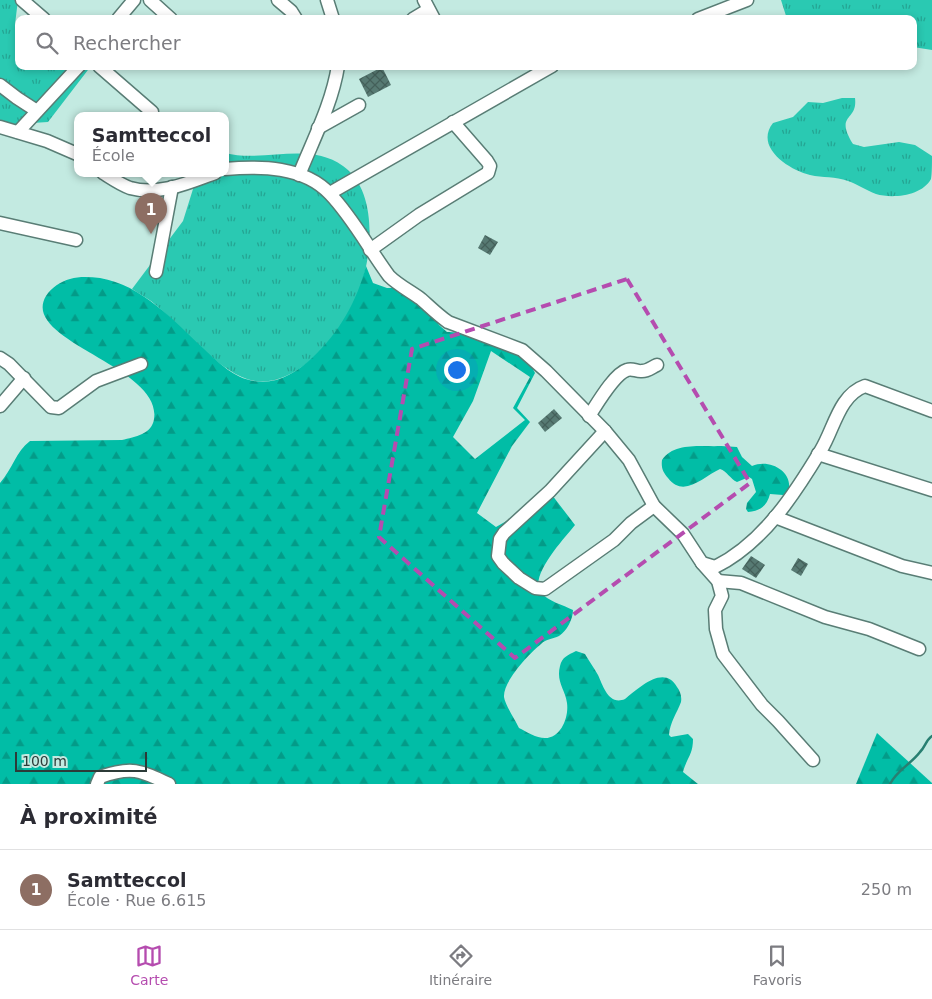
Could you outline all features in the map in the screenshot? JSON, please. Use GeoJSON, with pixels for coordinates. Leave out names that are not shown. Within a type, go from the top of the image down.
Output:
{"type":"FeatureCollection","features":[{"type":"Feature","properties":{"kind":"street"},"geometry":{"type":"LineString","coordinates":[[22,0],[39,15]]}},
{"type":"Feature","properties":{"kind":"street"},"geometry":{"type":"LineString","coordinates":[[121,15],[134,0]]}},
{"type":"Feature","properties":{"kind":"street"},"geometry":{"type":"LineString","coordinates":[[150,0],[167,15]]}},
{"type":"Feature","properties":{"kind":"street"},"geometry":{"type":"LineString","coordinates":[[278,0],[293,15]]}},
{"type":"Feature","properties":{"kind":"street"},"geometry":{"type":"LineString","coordinates":[[327,0],[332,15]]}},
{"type":"Feature","properties":{"kind":"street"},"geometry":{"type":"LineString","coordinates":[[708,15],[747,0]]}},
{"type":"Feature","properties":{"kind":"street"},"geometry":{"type":"LineString","coordinates":[[18,132],[75,70]]}},
{"type":"Feature","properties":{"kind":"street"},"geometry":{"type":"LineString","coordinates":[[104,70],[152,112]]}},
{"type":"Feature","properties":{"kind":"street"},"geometry":{"type":"LineString","coordinates":[[299,175],[336,79],[337,70]]}},
{"type":"Feature","properties":{"kind":"street"},"geometry":{"type":"LineString","coordinates":[[330,193],[545,70]]}},
{"type":"Feature","properties":{"kind":"street"},"geometry":{"type":"LineString","coordinates":[[0,84],[37,111]]}},
{"type":"Feature","properties":{"kind":"street"},"geometry":{"type":"LineString","coordinates":[[318,128],[359,105]]}},
{"type":"Feature","properties":{"kind":"street"},"geometry":{"type":"LineString","coordinates":[[370,250],[419,215],[488,173],[490,166],[487,161],[453,122]]}},
{"type":"Feature","properties":{"kind":"street"},"geometry":{"type":"LineString","coordinates":[[0,127],[48,141],[74,152]]}},
{"type":"Feature","properties":{"kind":"street"},"geometry":{"type":"LineString","coordinates":[[229,169],[252,167],[284,170],[299,175],[330,193],[389,276],[427,304],[438,316],[455,326],[522,350],[546,371],[605,431],[629,460],[654,506],[682,534],[702,563],[718,581],[722,596],[715,610],[715,620],[723,654],[762,705],[778,720],[813,760]]}},
{"type":"Feature","properties":{"kind":"street"},"geometry":{"type":"LineString","coordinates":[[109,177],[128,188],[143,190],[172,188],[205,177]]}},
{"type":"Feature","properties":{"kind":"street"},"geometry":{"type":"LineString","coordinates":[[156,272],[172,188]]}},
{"type":"Feature","properties":{"kind":"street"},"geometry":{"type":"LineString","coordinates":[[0,223],[76,240]]}},
{"type":"Feature","properties":{"kind":"street"},"geometry":{"type":"LineString","coordinates":[[0,358],[9,364],[54,408],[59,408],[96,381],[141,364]]}},
{"type":"Feature","properties":{"kind":"street"},"geometry":{"type":"LineString","coordinates":[[589,416],[606,391],[624,371],[631,369],[641,372],[647,371],[657,365]]}},
{"type":"Feature","properties":{"kind":"street"},"geometry":{"type":"LineString","coordinates":[[0,406],[24,378]]}},
{"type":"Feature","properties":{"kind":"street"},"geometry":{"type":"LineString","coordinates":[[702,563],[715,567],[731,559],[747,547],[775,517],[818,454],[849,395],[859,388],[865,386],[932,411]]}},
{"type":"Feature","properties":{"kind":"street"},"geometry":{"type":"LineString","coordinates":[[605,431],[550,491],[504,533],[498,545],[498,556],[519,578],[535,588],[545,589],[614,540],[631,523],[654,506]]}},
{"type":"Feature","properties":{"kind":"street"},"geometry":{"type":"LineString","coordinates":[[818,454],[932,490]]}},
{"type":"Feature","properties":{"kind":"street"},"geometry":{"type":"LineString","coordinates":[[775,517],[902,566],[932,573]]}},
{"type":"Feature","properties":{"kind":"street"},"geometry":{"type":"LineString","coordinates":[[718,581],[741,583],[825,617],[869,629],[919,649]]}},
{"type":"Feature","properties":{"kind":"street"},"geometry":{"type":"LineString","coordinates":[[97,784],[100,778],[118,771],[144,772],[169,784]]}},
{"type":"Feature","properties":{"kind":"highlighted area"},"geometry":{"type":"Polygon","coordinates":[[[627,279],[750,483],[515,658],[379,537],[412,349],[627,279]]]}},
{"type":"Feature","properties":{"kind":"green space"},"geometry":{"type":"Polygon","coordinates":[[[0,0],[18,0],[15,15],[15,70],[88,70],[48,122],[0,125],[0,0]]]}},
{"type":"Feature","properties":{"kind":"green space"},"geometry":{"type":"Polygon","coordinates":[[[781,0],[932,0],[932,50],[917,48],[917,15],[786,15],[781,0]]]}},
{"type":"Feature","properties":{"kind":"green space"},"geometry":{"type":"Polygon","coordinates":[[[842,98],[855,98],[855,106],[846,122],[848,134],[853,144],[864,147],[899,142],[915,145],[932,156],[931,179],[927,185],[914,193],[906,195],[890,196],[876,194],[843,179],[815,176],[802,172],[784,163],[776,156],[768,141],[768,132],[773,123],[793,117],[808,102],[823,103],[842,98]]]}},
{"type":"Feature","properties":{"kind":"green space"},"geometry":{"type":"Polygon","coordinates":[[[229,154],[255,156],[316,155],[330,159],[343,166],[354,176],[361,189],[366,204],[370,236],[366,268],[362,282],[356,298],[336,333],[307,363],[290,374],[273,380],[255,381],[242,377],[228,369],[151,301],[132,289],[183,221],[197,177],[229,177],[229,154]]]}},
{"type":"Feature","properties":{"kind":"green space"},"geometry":{"type":"Polygon","coordinates":[[[366,266],[373,283],[387,288],[400,288],[431,312],[439,325],[447,332],[485,336],[505,342],[522,356],[535,373],[517,408],[530,422],[512,446],[477,513],[496,527],[552,495],[575,525],[543,567],[538,586],[541,593],[548,598],[573,610],[571,621],[562,634],[543,642],[530,654],[512,676],[505,690],[505,700],[519,728],[542,738],[551,737],[560,731],[567,714],[567,703],[559,677],[560,666],[564,658],[576,651],[585,654],[607,694],[615,700],[625,699],[651,680],[665,678],[672,680],[680,692],[681,702],[669,735],[671,737],[688,734],[693,739],[691,753],[683,772],[698,784],[0,784],[0,483],[21,450],[30,441],[122,440],[137,436],[146,431],[153,424],[154,419],[151,400],[137,384],[53,327],[43,312],[48,293],[60,283],[74,278],[85,277],[100,278],[130,288],[169,316],[227,369],[240,377],[262,382],[285,377],[306,363],[322,348],[346,316],[366,266]],[[491,351],[473,401],[453,437],[475,459],[525,420],[513,408],[530,377],[491,351]]]}},
{"type":"Feature","properties":{"kind":"green space"},"geometry":{"type":"Polygon","coordinates":[[[689,447],[737,447],[742,457],[752,466],[767,464],[780,469],[788,479],[788,493],[783,495],[770,494],[767,502],[762,507],[748,512],[746,509],[747,503],[756,492],[752,479],[749,477],[737,482],[720,469],[694,484],[681,486],[674,484],[663,470],[662,460],[674,450],[689,447]]]}},
{"type":"Feature","properties":{"kind":"green space"},"geometry":{"type":"Polygon","coordinates":[[[877,733],[932,783],[932,784],[856,784],[877,733]]]}},
{"type":"Feature","properties":{"kind":"building"},"geometry":{"type":"Polygon","coordinates":[[[376,70],[384,70],[391,85],[368,97],[359,79],[376,70]]]}},
{"type":"Feature","properties":{"kind":"building"},"geometry":{"type":"Polygon","coordinates":[[[485,235],[498,242],[490,255],[478,248],[485,235]]]}},
{"type":"Feature","properties":{"kind":"building"},"geometry":{"type":"Polygon","coordinates":[[[554,409],[562,418],[545,432],[538,423],[554,409]]]}},
{"type":"Feature","properties":{"kind":"building"},"geometry":{"type":"Polygon","coordinates":[[[751,556],[765,565],[756,578],[742,569],[751,556]]]}},
{"type":"Feature","properties":{"kind":"building"},"geometry":{"type":"Polygon","coordinates":[[[798,558],[808,564],[801,576],[791,570],[798,558]]]}},
{"type":"Feature","properties":{"kind":"waterway"},"geometry":{"type":"LineString","coordinates":[[890,784],[896,775],[922,750],[928,739],[932,736]]}},
{"type":"Feature","properties":{"kind":"place","name":"Samtteccol"},"geometry":{"type":"Point","coordinates":[151,234]}}]}
